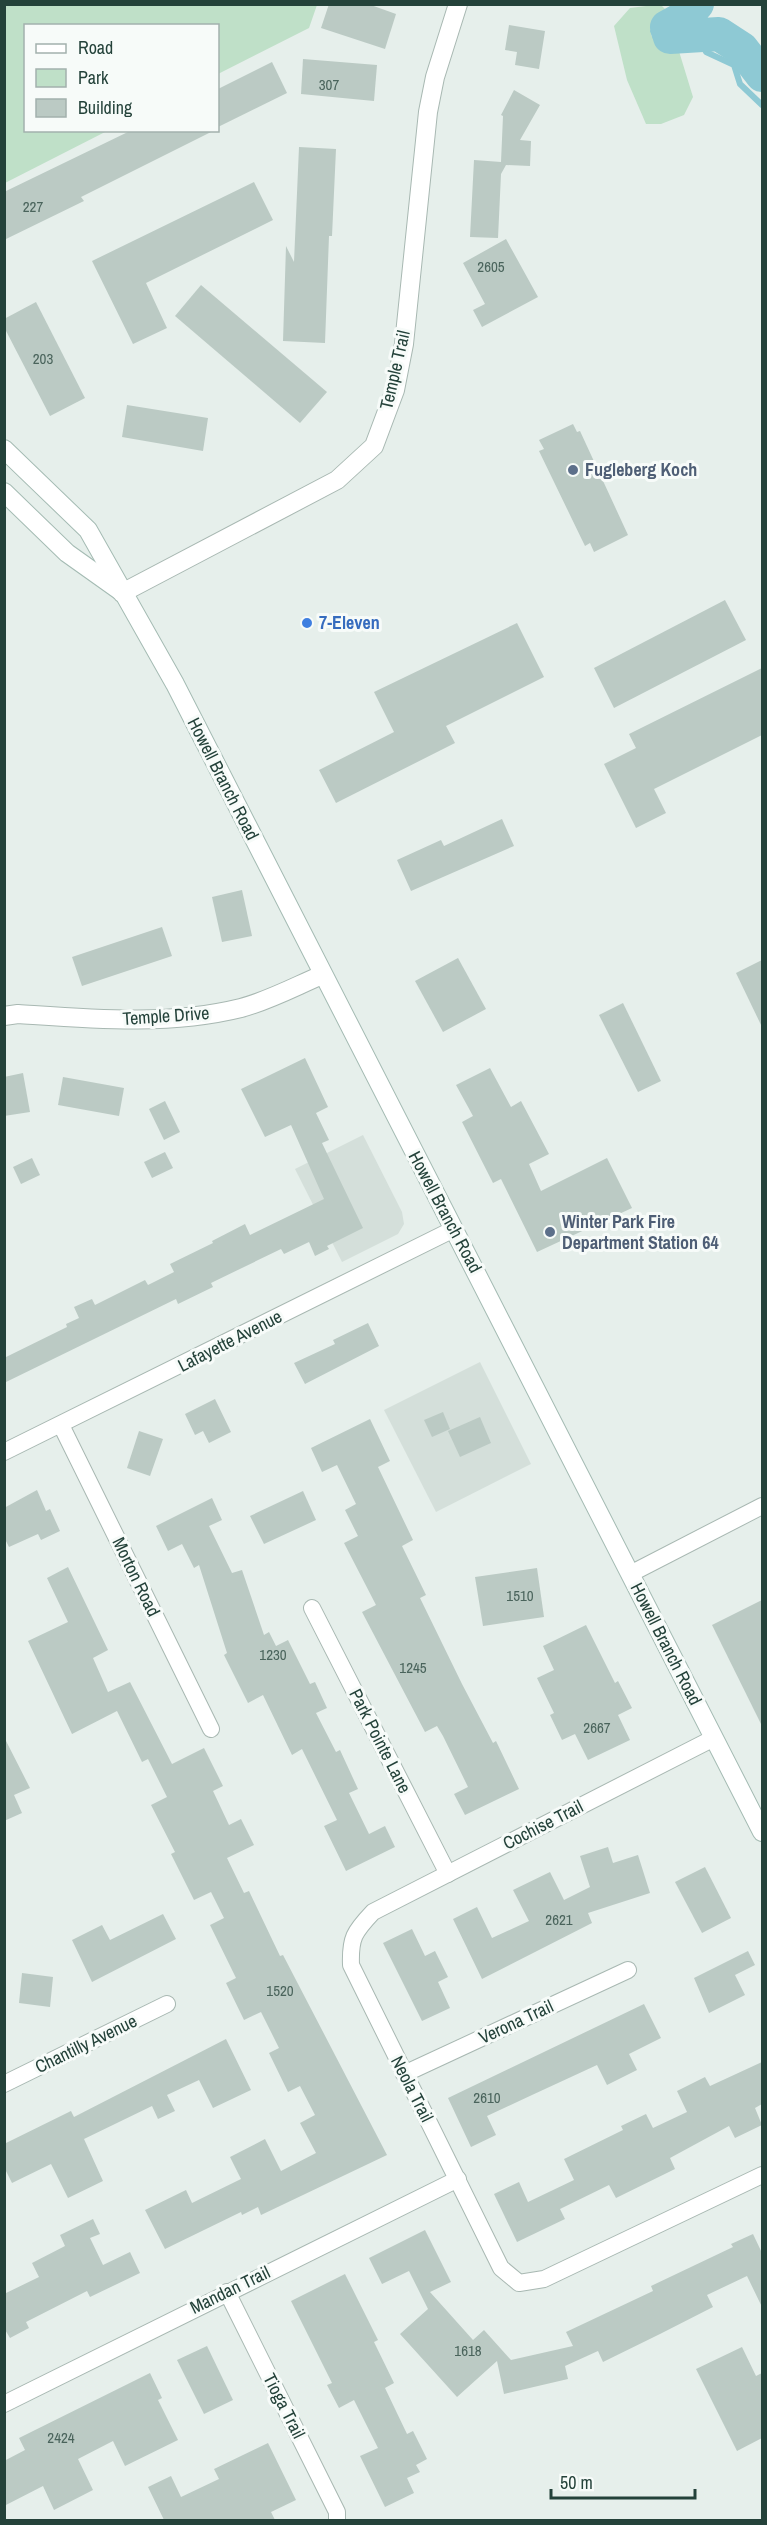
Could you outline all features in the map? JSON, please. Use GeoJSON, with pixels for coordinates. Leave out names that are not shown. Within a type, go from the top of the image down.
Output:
{"type":"FeatureCollection","features":[{"type":"Feature","properties":{"kind":"main road","name":"Temple Trail"},"geometry":{"type":"LineString","coordinates":[[123,593],[337,480],[374,446],[395,390],[404,344],[428,112],[435,77],[458,4]]}},
{"type":"Feature","properties":{"kind":"main road","name":"Howell Branch Road"},"geometry":{"type":"LineString","coordinates":[[4,449],[88,530],[175,684],[762,1832]]}},
{"type":"Feature","properties":{"kind":"main road","name":"Howell Branch Road"},"geometry":{"type":"LineString","coordinates":[[4,492],[67,553],[123,593]]}},
{"type":"Feature","properties":{"kind":"main road","name":"Temple Drive"},"geometry":{"type":"LineString","coordinates":[[4,1016],[18,1014],[99,1020],[178,1018],[244,1007],[322,975]]}},
{"type":"Feature","properties":{"kind":"street","name":"Lafayette Avenue"},"geometry":{"type":"LineString","coordinates":[[4,1452],[454,1229]]}},
{"type":"Feature","properties":{"kind":"street","name":"Morton Road"},"geometry":{"type":"LineString","coordinates":[[61,1425],[211,1729]]}},
{"type":"Feature","properties":{"kind":"street"},"geometry":{"type":"LineString","coordinates":[[630,1574],[762,1506]]}},
{"type":"Feature","properties":{"kind":"street","name":"Park Pointe Lane"},"geometry":{"type":"LineString","coordinates":[[312,1608],[448,1874]]}},
{"type":"Feature","properties":{"kind":"street","name":"Cochise Trail"},"geometry":{"type":"LineString","coordinates":[[373,1912],[714,1738]]}},
{"type":"Feature","properties":{"kind":"street","name":"Neola Trail"},"geometry":{"type":"LineString","coordinates":[[373,1912],[359,1927],[350,1942],[351,1965],[501,2268],[519,2283],[544,2279],[762,2175]]}},
{"type":"Feature","properties":{"kind":"street","name":"Verona Trail"},"geometry":{"type":"LineString","coordinates":[[404,2074],[628,1970]]}},
{"type":"Feature","properties":{"kind":"street","name":"Chantilly Avenue"},"geometry":{"type":"LineString","coordinates":[[5,2081],[167,2004]]}},
{"type":"Feature","properties":{"kind":"street","name":"Mandan Trail"},"geometry":{"type":"LineString","coordinates":[[4,2404],[458,2179]]}},
{"type":"Feature","properties":{"kind":"street","name":"Tioga Trail"},"geometry":{"type":"LineString","coordinates":[[227,2292],[337,2512],[337,2520]]}},
{"type":"Feature","properties":{"kind":"shaded area"},"geometry":{"type":"Polygon","coordinates":[[[363,1135],[402,1212],[404,1224],[398,1234],[342,1262],[295,1169],[363,1135]]]}},
{"type":"Feature","properties":{"kind":"shaded area"},"geometry":{"type":"Polygon","coordinates":[[[480,1362],[531,1464],[436,1512],[384,1410],[480,1362]]]}},
{"type":"Feature","properties":{"kind":"green space"},"geometry":{"type":"Polygon","coordinates":[[[5,4],[317,4],[309,28],[219,73],[219,24],[24,24],[24,132],[105,132],[5,183],[5,4]]]}},
{"type":"Feature","properties":{"kind":"green space"},"geometry":{"type":"Polygon","coordinates":[[[661,5],[665,9],[654,22],[651,35],[659,43],[678,48],[693,97],[684,115],[661,124],[646,124],[627,80],[614,26],[630,8],[661,5]]]}},
{"type":"Feature","properties":{"kind":"water"},"geometry":{"type":"Polygon","coordinates":[[[689,4],[702,5],[690,20],[672,32],[674,35],[687,32],[683,37],[686,42],[677,46],[653,39],[650,31],[665,10],[670,8],[679,14],[689,4]]]}},
{"type":"Feature","properties":{"kind":"building"},"geometry":{"type":"Polygon","coordinates":[[[329,4],[368,4],[396,14],[385,49],[321,28],[329,4]]]}},
{"type":"Feature","properties":{"kind":"building"},"geometry":{"type":"Polygon","coordinates":[[[509,25],[545,31],[539,69],[515,65],[517,52],[505,50],[509,25]]]}},
{"type":"Feature","properties":{"kind":"building"},"geometry":{"type":"Polygon","coordinates":[[[303,59],[377,65],[374,101],[301,94],[303,59]]]}},
{"type":"Feature","properties":{"kind":"building"},"geometry":{"type":"Polygon","coordinates":[[[272,62],[287,93],[219,127],[219,88],[272,62]]]}},
{"type":"Feature","properties":{"kind":"building"},"geometry":{"type":"Polygon","coordinates":[[[514,90],[540,105],[520,140],[531,141],[530,166],[506,165],[501,174],[498,238],[470,237],[474,160],[501,162],[503,116],[501,115],[514,90]]]}},
{"type":"Feature","properties":{"kind":"building"},"geometry":{"type":"Polygon","coordinates":[[[128,132],[211,132],[81,197],[84,201],[4,240],[4,192],[128,132]]]}},
{"type":"Feature","properties":{"kind":"building"},"geometry":{"type":"Polygon","coordinates":[[[299,147],[336,149],[332,236],[329,236],[325,343],[283,341],[286,246],[294,262],[299,147]]]}},
{"type":"Feature","properties":{"kind":"building"},"geometry":{"type":"Polygon","coordinates":[[[254,182],[273,220],[146,283],[167,328],[133,344],[92,261],[254,182]]]}},
{"type":"Feature","properties":{"kind":"building"},"geometry":{"type":"Polygon","coordinates":[[[506,239],[538,297],[482,327],[473,310],[485,304],[463,263],[506,239]]]}},
{"type":"Feature","properties":{"kind":"building"},"geometry":{"type":"Polygon","coordinates":[[[201,285],[327,392],[300,423],[175,316],[201,285]]]}},
{"type":"Feature","properties":{"kind":"building"},"geometry":{"type":"Polygon","coordinates":[[[36,302],[85,398],[50,416],[4,327],[4,319],[36,302]]]}},
{"type":"Feature","properties":{"kind":"building"},"geometry":{"type":"Polygon","coordinates":[[[127,405],[208,418],[203,451],[122,437],[127,405]]]}},
{"type":"Feature","properties":{"kind":"building","name":"Fugleberg Koch"},"geometry":{"type":"Polygon","coordinates":[[[573,424],[577,432],[580,431],[628,535],[594,552],[590,543],[585,546],[539,451],[544,449],[539,440],[573,424]]]}},
{"type":"Feature","properties":{"kind":"building"},"geometry":{"type":"Polygon","coordinates":[[[725,600],[746,640],[614,708],[594,668],[725,600]]]}},
{"type":"Feature","properties":{"kind":"building"},"geometry":{"type":"Polygon","coordinates":[[[517,623],[544,677],[446,726],[455,743],[336,803],[319,770],[394,732],[374,692],[517,623]]]}},
{"type":"Feature","properties":{"kind":"building"},"geometry":{"type":"Polygon","coordinates":[[[762,668],[762,735],[654,789],[666,813],[636,828],[604,764],[636,748],[629,734],[762,668]]]}},
{"type":"Feature","properties":{"kind":"building"},"geometry":{"type":"Polygon","coordinates":[[[502,819],[514,846],[411,891],[397,860],[441,840],[444,846],[502,819]]]}},
{"type":"Feature","properties":{"kind":"building"},"geometry":{"type":"Polygon","coordinates":[[[242,890],[252,936],[222,942],[212,897],[242,890]]]}},
{"type":"Feature","properties":{"kind":"building"},"geometry":{"type":"Polygon","coordinates":[[[162,927],[172,956],[82,986],[72,957],[162,927]]]}},
{"type":"Feature","properties":{"kind":"building"},"geometry":{"type":"Polygon","coordinates":[[[458,958],[486,1009],[443,1032],[415,981],[458,958]]]}},
{"type":"Feature","properties":{"kind":"building"},"geometry":{"type":"Polygon","coordinates":[[[762,960],[762,1027],[736,973],[762,960]]]}},
{"type":"Feature","properties":{"kind":"building"},"geometry":{"type":"Polygon","coordinates":[[[623,1003],[661,1081],[638,1092],[599,1015],[623,1003]]]}},
{"type":"Feature","properties":{"kind":"building"},"geometry":{"type":"Polygon","coordinates":[[[305,1058],[328,1107],[316,1113],[329,1140],[322,1143],[363,1228],[327,1246],[329,1249],[315,1256],[309,1242],[284,1254],[281,1249],[211,1283],[213,1287],[178,1304],[176,1299],[4,1383],[4,1358],[67,1327],[66,1324],[79,1318],[74,1307],[92,1299],[95,1305],[145,1280],[148,1285],[174,1272],[170,1264],[245,1224],[250,1235],[324,1199],[291,1125],[265,1137],[241,1089],[305,1058]]]}},
{"type":"Feature","properties":{"kind":"building"},"geometry":{"type":"Polygon","coordinates":[[[490,1068],[511,1107],[521,1101],[549,1154],[529,1164],[541,1191],[607,1158],[632,1208],[537,1252],[501,1179],[493,1183],[462,1122],[473,1116],[456,1085],[490,1068]]]}},
{"type":"Feature","properties":{"kind":"building"},"geometry":{"type":"Polygon","coordinates":[[[23,1073],[30,1112],[4,1116],[4,1077],[23,1073]]]}},
{"type":"Feature","properties":{"kind":"building"},"geometry":{"type":"Polygon","coordinates":[[[63,1077],[124,1088],[119,1116],[58,1105],[63,1077]]]}},
{"type":"Feature","properties":{"kind":"building"},"geometry":{"type":"Polygon","coordinates":[[[165,1101],[180,1132],[164,1140],[149,1109],[165,1101]]]}},
{"type":"Feature","properties":{"kind":"building"},"geometry":{"type":"Polygon","coordinates":[[[165,1152],[173,1168],[152,1178],[144,1162],[165,1152]]]}},
{"type":"Feature","properties":{"kind":"building"},"geometry":{"type":"Polygon","coordinates":[[[32,1158],[40,1175],[21,1184],[13,1167],[32,1158]]]}},
{"type":"Feature","properties":{"kind":"building"},"geometry":{"type":"Polygon","coordinates":[[[368,1323],[379,1346],[305,1384],[294,1363],[335,1344],[333,1340],[368,1323]]]}},
{"type":"Feature","properties":{"kind":"building"},"geometry":{"type":"Polygon","coordinates":[[[215,1399],[231,1432],[209,1443],[203,1431],[195,1435],[185,1414],[215,1399]]]}},
{"type":"Feature","properties":{"kind":"building"},"geometry":{"type":"Polygon","coordinates":[[[443,1412],[450,1429],[432,1437],[424,1420],[443,1412]]]}},
{"type":"Feature","properties":{"kind":"building"},"geometry":{"type":"Polygon","coordinates":[[[480,1417],[491,1443],[460,1457],[448,1431],[480,1417]]]}},
{"type":"Feature","properties":{"kind":"building"},"geometry":{"type":"Polygon","coordinates":[[[370,1419],[390,1461],[378,1467],[413,1540],[402,1546],[426,1595],[420,1598],[462,1684],[493,1743],[496,1741],[519,1789],[465,1815],[454,1794],[468,1787],[443,1736],[437,1726],[425,1732],[362,1612],[376,1605],[344,1543],[358,1536],[345,1510],[356,1504],[337,1465],[322,1472],[311,1448],[370,1419]]]}},
{"type":"Feature","properties":{"kind":"building"},"geometry":{"type":"Polygon","coordinates":[[[139,1431],[163,1439],[150,1476],[127,1468],[139,1431]]]}},
{"type":"Feature","properties":{"kind":"building"},"geometry":{"type":"Polygon","coordinates":[[[37,1490],[46,1511],[50,1509],[60,1531],[41,1540],[38,1534],[9,1547],[4,1537],[4,1508],[37,1490]]]}},
{"type":"Feature","properties":{"kind":"building"},"geometry":{"type":"Polygon","coordinates":[[[303,1491],[316,1520],[264,1544],[250,1516],[303,1491]]]}},
{"type":"Feature","properties":{"kind":"building"},"geometry":{"type":"Polygon","coordinates":[[[212,1498],[222,1520],[209,1526],[232,1573],[242,1570],[264,1635],[269,1632],[276,1646],[288,1640],[310,1684],[315,1682],[327,1708],[316,1713],[336,1752],[340,1750],[358,1789],[349,1793],[369,1834],[385,1826],[395,1847],[346,1871],[324,1826],[337,1820],[302,1749],[292,1755],[263,1695],[248,1703],[224,1655],[227,1653],[199,1565],[194,1568],[182,1544],[168,1551],[156,1526],[212,1498]]]}},
{"type":"Feature","properties":{"kind":"building"},"geometry":{"type":"Polygon","coordinates":[[[68,1567],[108,1650],[93,1658],[108,1692],[130,1682],[172,1764],[204,1748],[223,1786],[213,1791],[229,1825],[241,1819],[254,1845],[227,1858],[244,1893],[249,1891],[280,1956],[283,1955],[387,2155],[261,2215],[258,2207],[242,2215],[241,2212],[165,2249],[145,2210],[186,2190],[192,2203],[241,2179],[230,2157],[265,2139],[281,2171],[316,2153],[300,2123],[315,2115],[300,2086],[288,2092],[269,2053],[279,2048],[261,2012],[244,2020],[226,1983],[236,1978],[210,1925],[224,1918],[211,1892],[194,1900],[171,1854],[175,1852],[151,1805],[167,1797],[148,1759],[142,1762],[117,1711],[72,1734],[28,1641],[68,1622],[47,1578],[68,1567]]]}},
{"type":"Feature","properties":{"kind":"building"},"geometry":{"type":"Polygon","coordinates":[[[537,1568],[544,1617],[483,1626],[475,1577],[537,1568]]]}},
{"type":"Feature","properties":{"kind":"building"},"geometry":{"type":"Polygon","coordinates":[[[762,1600],[762,1726],[712,1625],[762,1600]]]}},
{"type":"Feature","properties":{"kind":"building"},"geometry":{"type":"Polygon","coordinates":[[[586,1625],[615,1683],[618,1681],[632,1708],[618,1715],[630,1740],[588,1760],[575,1734],[562,1740],[550,1715],[554,1713],[537,1678],[554,1670],[543,1646],[586,1625]]]}},
{"type":"Feature","properties":{"kind":"building"},"geometry":{"type":"Polygon","coordinates":[[[4,1737],[30,1788],[14,1795],[22,1813],[4,1821],[4,1737]]]}},
{"type":"Feature","properties":{"kind":"building"},"geometry":{"type":"Polygon","coordinates":[[[608,1847],[613,1863],[638,1855],[650,1893],[588,1913],[592,1923],[482,1979],[453,1919],[477,1907],[492,1938],[529,1921],[513,1890],[550,1872],[564,1900],[590,1887],[580,1856],[608,1847]]]}},
{"type":"Feature","properties":{"kind":"building"},"geometry":{"type":"Polygon","coordinates":[[[705,1867],[731,1918],[702,1933],[675,1882],[705,1867]]]}},
{"type":"Feature","properties":{"kind":"building"},"geometry":{"type":"Polygon","coordinates":[[[163,1914],[176,1939],[92,1982],[72,1940],[102,1925],[110,1940],[163,1914]]]}},
{"type":"Feature","properties":{"kind":"building"},"geometry":{"type":"Polygon","coordinates":[[[412,1929],[425,1956],[435,1951],[448,1977],[438,1982],[450,2008],[422,2021],[383,1943],[412,1929]]]}},
{"type":"Feature","properties":{"kind":"building"},"geometry":{"type":"Polygon","coordinates":[[[748,1951],[755,1965],[735,1975],[745,1995],[709,2013],[694,1978],[748,1951]]]}},
{"type":"Feature","properties":{"kind":"building"},"geometry":{"type":"Polygon","coordinates":[[[22,1973],[53,1977],[50,2007],[19,2003],[22,1973]]]}},
{"type":"Feature","properties":{"kind":"building"},"geometry":{"type":"Polygon","coordinates":[[[644,2004],[661,2038],[629,2054],[637,2070],[607,2085],[597,2065],[532,2095],[487,2116],[496,2135],[471,2147],[448,2098],[644,2004]]]}},
{"type":"Feature","properties":{"kind":"building"},"geometry":{"type":"Polygon","coordinates":[[[226,2039],[251,2090],[213,2108],[199,2080],[167,2095],[175,2111],[158,2119],[152,2106],[84,2139],[103,2181],[68,2198],[51,2164],[12,2183],[4,2167],[4,2144],[71,2111],[74,2117],[226,2039]]]}},
{"type":"Feature","properties":{"kind":"building"},"geometry":{"type":"Polygon","coordinates":[[[762,2062],[762,2104],[755,2108],[762,2125],[735,2138],[729,2126],[670,2158],[675,2169],[616,2198],[609,2185],[560,2209],[565,2219],[517,2242],[494,2194],[519,2182],[528,2202],[574,2180],[564,2159],[623,2130],[621,2126],[646,2114],[653,2128],[687,2112],[677,2091],[705,2077],[710,2086],[762,2062]]]}},
{"type":"Feature","properties":{"kind":"building"},"geometry":{"type":"Polygon","coordinates":[[[93,2219],[100,2234],[90,2238],[103,2265],[130,2252],[140,2273],[90,2297],[87,2291],[26,2322],[29,2328],[10,2338],[4,2328],[4,2294],[39,2277],[32,2263],[65,2246],[60,2235],[93,2219]]]}},
{"type":"Feature","properties":{"kind":"building"},"geometry":{"type":"Polygon","coordinates":[[[425,2230],[451,2282],[430,2292],[473,2340],[484,2330],[511,2360],[573,2346],[566,2332],[653,2291],[651,2286],[733,2247],[731,2244],[753,2234],[762,2253],[762,2307],[747,2276],[707,2295],[713,2307],[660,2334],[603,2362],[598,2351],[565,2366],[568,2379],[504,2394],[497,2361],[457,2397],[400,2334],[428,2309],[409,2271],[382,2284],[369,2258],[425,2230]]]}},
{"type":"Feature","properties":{"kind":"building"},"geometry":{"type":"Polygon","coordinates":[[[345,2274],[378,2340],[374,2342],[394,2383],[385,2388],[407,2434],[413,2431],[427,2459],[416,2465],[420,2472],[407,2478],[414,2493],[385,2507],[360,2456],[378,2448],[354,2400],[339,2408],[327,2385],[332,2383],[291,2301],[345,2274]]]}},
{"type":"Feature","properties":{"kind":"building"},"geometry":{"type":"Polygon","coordinates":[[[207,2346],[233,2400],[204,2414],[177,2360],[207,2346]]]}},
{"type":"Feature","properties":{"kind":"building"},"geometry":{"type":"Polygon","coordinates":[[[742,2347],[756,2376],[762,2373],[762,2438],[737,2451],[696,2369],[742,2347]]]}},
{"type":"Feature","properties":{"kind":"building"},"geometry":{"type":"Polygon","coordinates":[[[150,2373],[162,2398],[158,2400],[178,2440],[125,2466],[113,2441],[78,2459],[93,2490],[54,2510],[43,2486],[4,2506],[4,2461],[25,2450],[19,2438],[150,2373]]]}},
{"type":"Feature","properties":{"kind":"building"},"geometry":{"type":"Polygon","coordinates":[[[268,2443],[296,2500],[271,2512],[275,2520],[164,2520],[148,2487],[171,2476],[181,2497],[219,2479],[214,2469],[268,2443]]]}},
{"type":"Feature","properties":{"kind":"waterway"},"geometry":{"type":"LineString","coordinates":[[697,4],[685,17],[667,27],[670,37],[719,34],[742,49],[762,75]]}},
{"type":"Feature","properties":{"kind":"waterway"},"geometry":{"type":"LineString","coordinates":[[681,37],[702,44],[706,52],[734,65],[740,84],[762,105]]}},
{"type":"Feature","properties":{"kind":"place","name":"Fugleberg Koch"},"geometry":{"type":"Point","coordinates":[573,470]}},
{"type":"Feature","properties":{"kind":"place","name":"7-Eleven"},"geometry":{"type":"Point","coordinates":[307,623]}},
{"type":"Feature","properties":{"kind":"place","name":"Winter Park Fire Department Station 64"},"geometry":{"type":"Point","coordinates":[550,1232]}}]}
